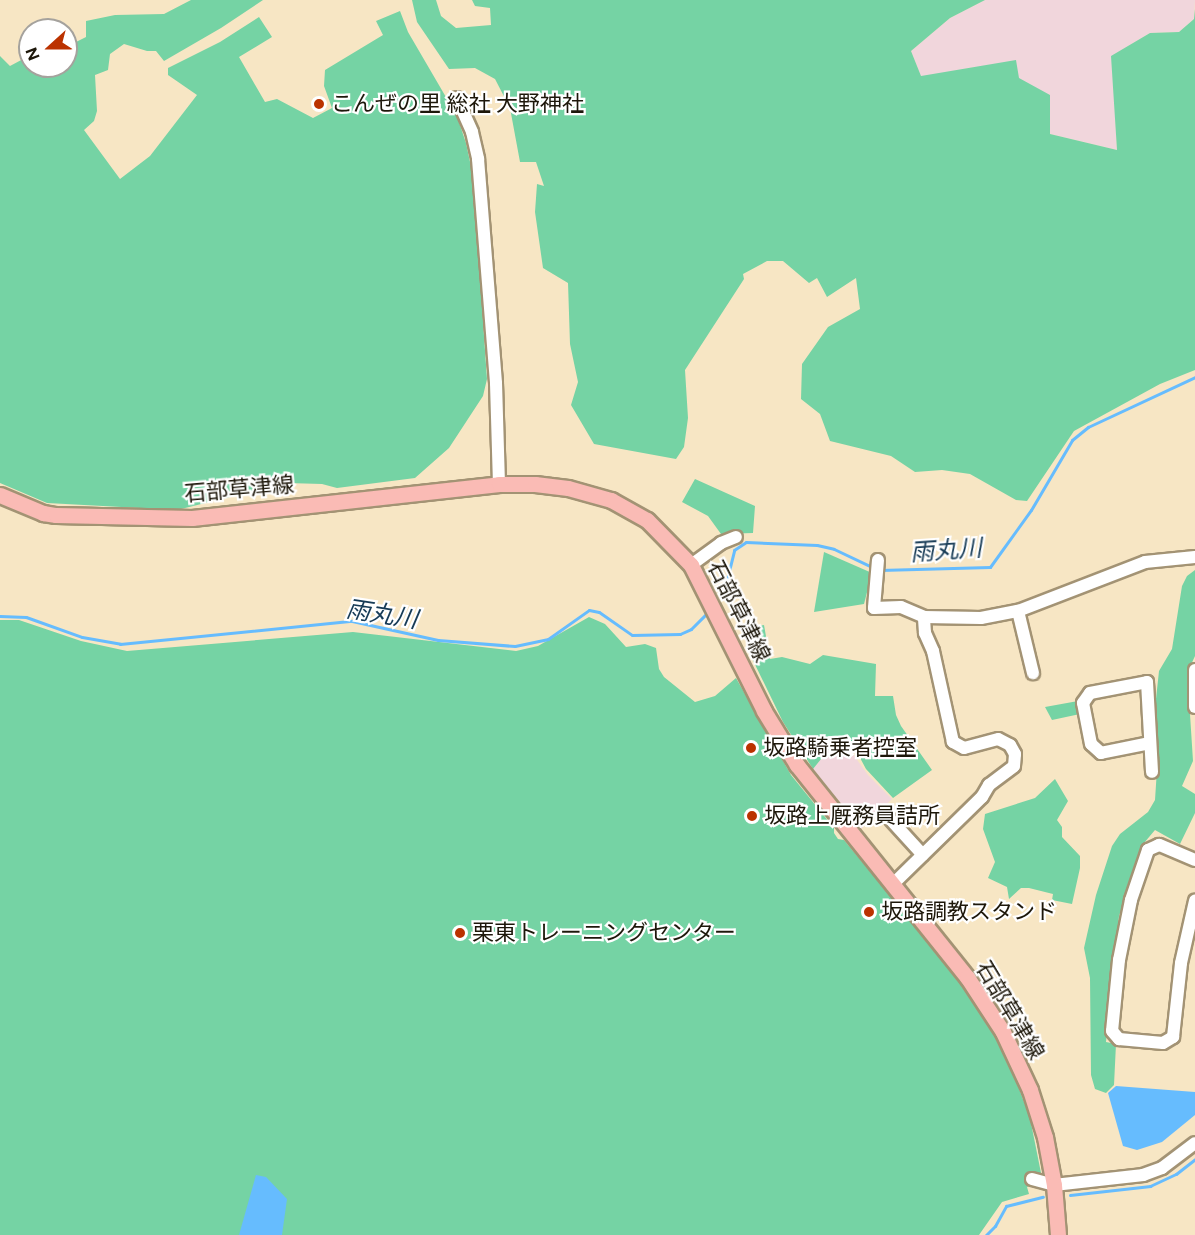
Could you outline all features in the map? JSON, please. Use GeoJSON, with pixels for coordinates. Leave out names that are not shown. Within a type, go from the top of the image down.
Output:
{"type":"FeatureCollection","features":[{"type":"Feature","properties":{"kind":"main road","name":"石部草津線"},"geometry":{"type":"LineString","coordinates":[[0,495],[42,513],[56,515],[192,518],[500,484],[568,488],[611,500],[658,529],[691,565],[764,711],[796,765],[967,977],[1003,1032],[1030,1090],[1045,1137],[1054,1185],[1058,1235]]}},
{"type":"Feature","properties":{"kind":"street"},"geometry":{"type":"LineString","coordinates":[[457,98],[472,132],[479,168],[496,383],[500,484]]}},
{"type":"Feature","properties":{"kind":"street"},"geometry":{"type":"LineString","coordinates":[[691,565],[721,543],[736,537]]}},
{"type":"Feature","properties":{"kind":"street"},"geometry":{"type":"LineString","coordinates":[[877,566],[874,608],[901,607],[924,617],[981,618],[1018,611],[1145,562],[1195,557]]}},
{"type":"Feature","properties":{"kind":"street"},"geometry":{"type":"LineString","coordinates":[[1018,611],[1033,673]]}},
{"type":"Feature","properties":{"kind":"street"},"geometry":{"type":"LineString","coordinates":[[892,885],[982,797],[989,785],[1014,766],[1015,754],[1010,745],[998,739],[964,748],[953,742],[933,651],[925,633],[924,617]]}},
{"type":"Feature","properties":{"kind":"street"},"geometry":{"type":"LineString","coordinates":[[1195,670],[1195,707]]}},
{"type":"Feature","properties":{"kind":"street"},"geometry":{"type":"LineString","coordinates":[[1150,743],[1101,753],[1091,744],[1083,703],[1090,693],[1147,682],[1152,772]]}},
{"type":"Feature","properties":{"kind":"street"},"geometry":{"type":"LineString","coordinates":[[891,820],[923,855]]}},
{"type":"Feature","properties":{"kind":"street"},"geometry":{"type":"LineString","coordinates":[[1195,860],[1159,844],[1148,850],[1131,900],[1119,960],[1112,1031],[1119,1039],[1163,1043],[1173,1037],[1195,901]]}},
{"type":"Feature","properties":{"kind":"street"},"geometry":{"type":"LineString","coordinates":[[1032,1179],[1054,1185],[1143,1175],[1162,1168],[1195,1143]]}},
{"type":"Feature","properties":{"kind":"shaded area"},"geometry":{"type":"Polygon","coordinates":[[[985,0],[1195,0],[1194,19],[1179,32],[1150,33],[1112,56],[1117,150],[1050,134],[1050,95],[975,67],[921,77],[911,51],[950,18],[985,0]]]}},
{"type":"Feature","properties":{"kind":"shaded area"},"geometry":{"type":"Polygon","coordinates":[[[834,743],[842,743],[850,750],[868,775],[892,799],[861,829],[813,769],[834,743]]]}},
{"type":"Feature","properties":{"kind":"green space"},"geometry":{"type":"Polygon","coordinates":[[[191,0],[263,0],[221,28],[164,61],[156,51],[147,51],[124,44],[110,54],[108,70],[95,75],[97,111],[94,121],[84,130],[120,179],[150,156],[197,95],[168,75],[168,68],[220,42],[259,17],[272,37],[239,57],[265,102],[277,99],[313,118],[332,108],[324,86],[325,70],[383,35],[376,21],[400,11],[408,32],[457,116],[473,176],[487,379],[483,396],[449,448],[415,478],[337,488],[322,484],[287,483],[177,510],[47,503],[0,483],[0,56],[10,66],[18,62],[18,78],[78,78],[78,41],[86,37],[86,21],[115,15],[164,14],[191,0]]]}},
{"type":"Feature","properties":{"kind":"green space"},"geometry":{"type":"Polygon","coordinates":[[[412,0],[436,0],[441,16],[456,28],[491,25],[490,8],[475,6],[472,0],[985,0],[950,18],[911,51],[921,76],[1016,60],[1019,78],[1050,95],[1050,134],[1117,150],[1111,56],[1150,33],[1179,32],[1194,19],[1195,9],[1195,370],[1160,384],[1074,431],[1027,501],[1016,500],[970,474],[942,470],[915,472],[891,456],[830,441],[820,414],[801,399],[802,364],[828,327],[860,309],[856,278],[827,297],[817,278],[809,283],[783,261],[767,261],[743,274],[744,279],[685,370],[688,418],[684,447],[676,459],[594,444],[571,405],[578,382],[570,344],[568,283],[543,268],[535,212],[537,184],[544,186],[536,162],[520,162],[510,108],[495,79],[475,68],[449,69],[417,22],[412,0]]]}},
{"type":"Feature","properties":{"kind":"green space"},"geometry":{"type":"Polygon","coordinates":[[[695,479],[755,506],[753,533],[721,534],[708,516],[682,502],[695,479]]]}},
{"type":"Feature","properties":{"kind":"green space"},"geometry":{"type":"Polygon","coordinates":[[[824,552],[872,573],[864,604],[814,612],[824,552]]]}},
{"type":"Feature","properties":{"kind":"green space"},"geometry":{"type":"Polygon","coordinates":[[[1195,570],[1195,656],[1189,669],[1188,683],[1193,761],[1182,786],[1195,794],[1195,813],[1180,844],[1155,830],[1144,843],[1119,916],[1106,1042],[1116,1044],[1114,1085],[1106,1093],[1095,1089],[1091,1075],[1090,978],[1084,948],[1096,895],[1112,846],[1120,834],[1148,812],[1155,800],[1157,769],[1155,708],[1159,671],[1172,649],[1182,586],[1187,576],[1195,570]]]}},
{"type":"Feature","properties":{"kind":"green space","name":"栗東トレーニングセンター"},"geometry":{"type":"Polygon","coordinates":[[[589,617],[605,624],[626,647],[645,644],[656,648],[659,669],[664,677],[695,702],[715,696],[736,678],[791,775],[834,828],[838,839],[844,840],[951,969],[993,1030],[1008,1059],[1030,1118],[1044,1188],[1032,1185],[1027,1187],[1029,1194],[1002,1202],[979,1235],[0,1235],[0,620],[19,620],[81,641],[127,651],[353,632],[516,651],[538,646],[589,617]]]}},
{"type":"Feature","properties":{"kind":"green space"},"geometry":{"type":"Polygon","coordinates":[[[764,625],[770,659],[782,657],[810,664],[823,655],[876,664],[875,696],[893,696],[896,715],[901,726],[932,770],[893,798],[866,769],[858,754],[844,742],[834,743],[813,769],[783,722],[746,646],[761,641],[759,626],[764,625]]]}},
{"type":"Feature","properties":{"kind":"green space"},"geometry":{"type":"Polygon","coordinates":[[[1078,701],[1080,714],[1052,720],[1045,707],[1078,701]]]}},
{"type":"Feature","properties":{"kind":"green space"},"geometry":{"type":"Polygon","coordinates":[[[1055,779],[1068,801],[1057,820],[1062,827],[1062,837],[1080,856],[1080,868],[1072,904],[1052,900],[1053,894],[1029,888],[1021,888],[1009,899],[1007,887],[988,878],[995,862],[983,829],[985,814],[1035,798],[1055,779]]]}},
{"type":"Feature","properties":{"kind":"water"},"geometry":{"type":"Polygon","coordinates":[[[1116,1086],[1195,1092],[1195,1115],[1162,1142],[1137,1150],[1123,1146],[1108,1093],[1116,1086]]]}},
{"type":"Feature","properties":{"kind":"water"},"geometry":{"type":"Polygon","coordinates":[[[256,1175],[266,1177],[287,1199],[282,1235],[239,1235],[256,1175]]]}},
{"type":"Feature","properties":{"kind":"waterway","name":"雨丸川"},"geometry":{"type":"LineString","coordinates":[[880,570],[990,567],[1031,510],[1072,440],[1088,427],[1195,377]]}},
{"type":"Feature","properties":{"kind":"waterway","name":"雨丸川"},"geometry":{"type":"LineString","coordinates":[[725,587],[734,550],[746,542],[817,545],[834,549],[874,568]]}},
{"type":"Feature","properties":{"kind":"waterway","name":"雨丸川"},"geometry":{"type":"LineString","coordinates":[[0,616],[26,617],[82,637],[120,644],[352,621],[438,640],[515,646],[548,639],[589,610],[599,612],[632,635],[680,634],[691,629],[705,615]]}},
{"type":"Feature","properties":{"kind":"waterway"},"geometry":{"type":"LineString","coordinates":[[1070,1195],[1150,1186],[1176,1174],[1195,1159]]}},
{"type":"Feature","properties":{"kind":"waterway"},"geometry":{"type":"LineString","coordinates":[[986,1235],[995,1226],[1006,1206],[1043,1197]]}},
{"type":"Feature","properties":{"kind":"place","name":"こんぜの里 総社 大野神社"},"geometry":{"type":"Point","coordinates":[319,104]}},
{"type":"Feature","properties":{"kind":"place","name":"坂路騎乗者控室"},"geometry":{"type":"Point","coordinates":[751,748]}},
{"type":"Feature","properties":{"kind":"place","name":"坂路上厩務員詰所"},"geometry":{"type":"Point","coordinates":[752,816]}},
{"type":"Feature","properties":{"kind":"place","name":"坂路調教スタンド"},"geometry":{"type":"Point","coordinates":[869,912]}},
{"type":"Feature","properties":{"kind":"place","name":"栗東トレーニングセンター"},"geometry":{"type":"Point","coordinates":[460,933]}}]}
